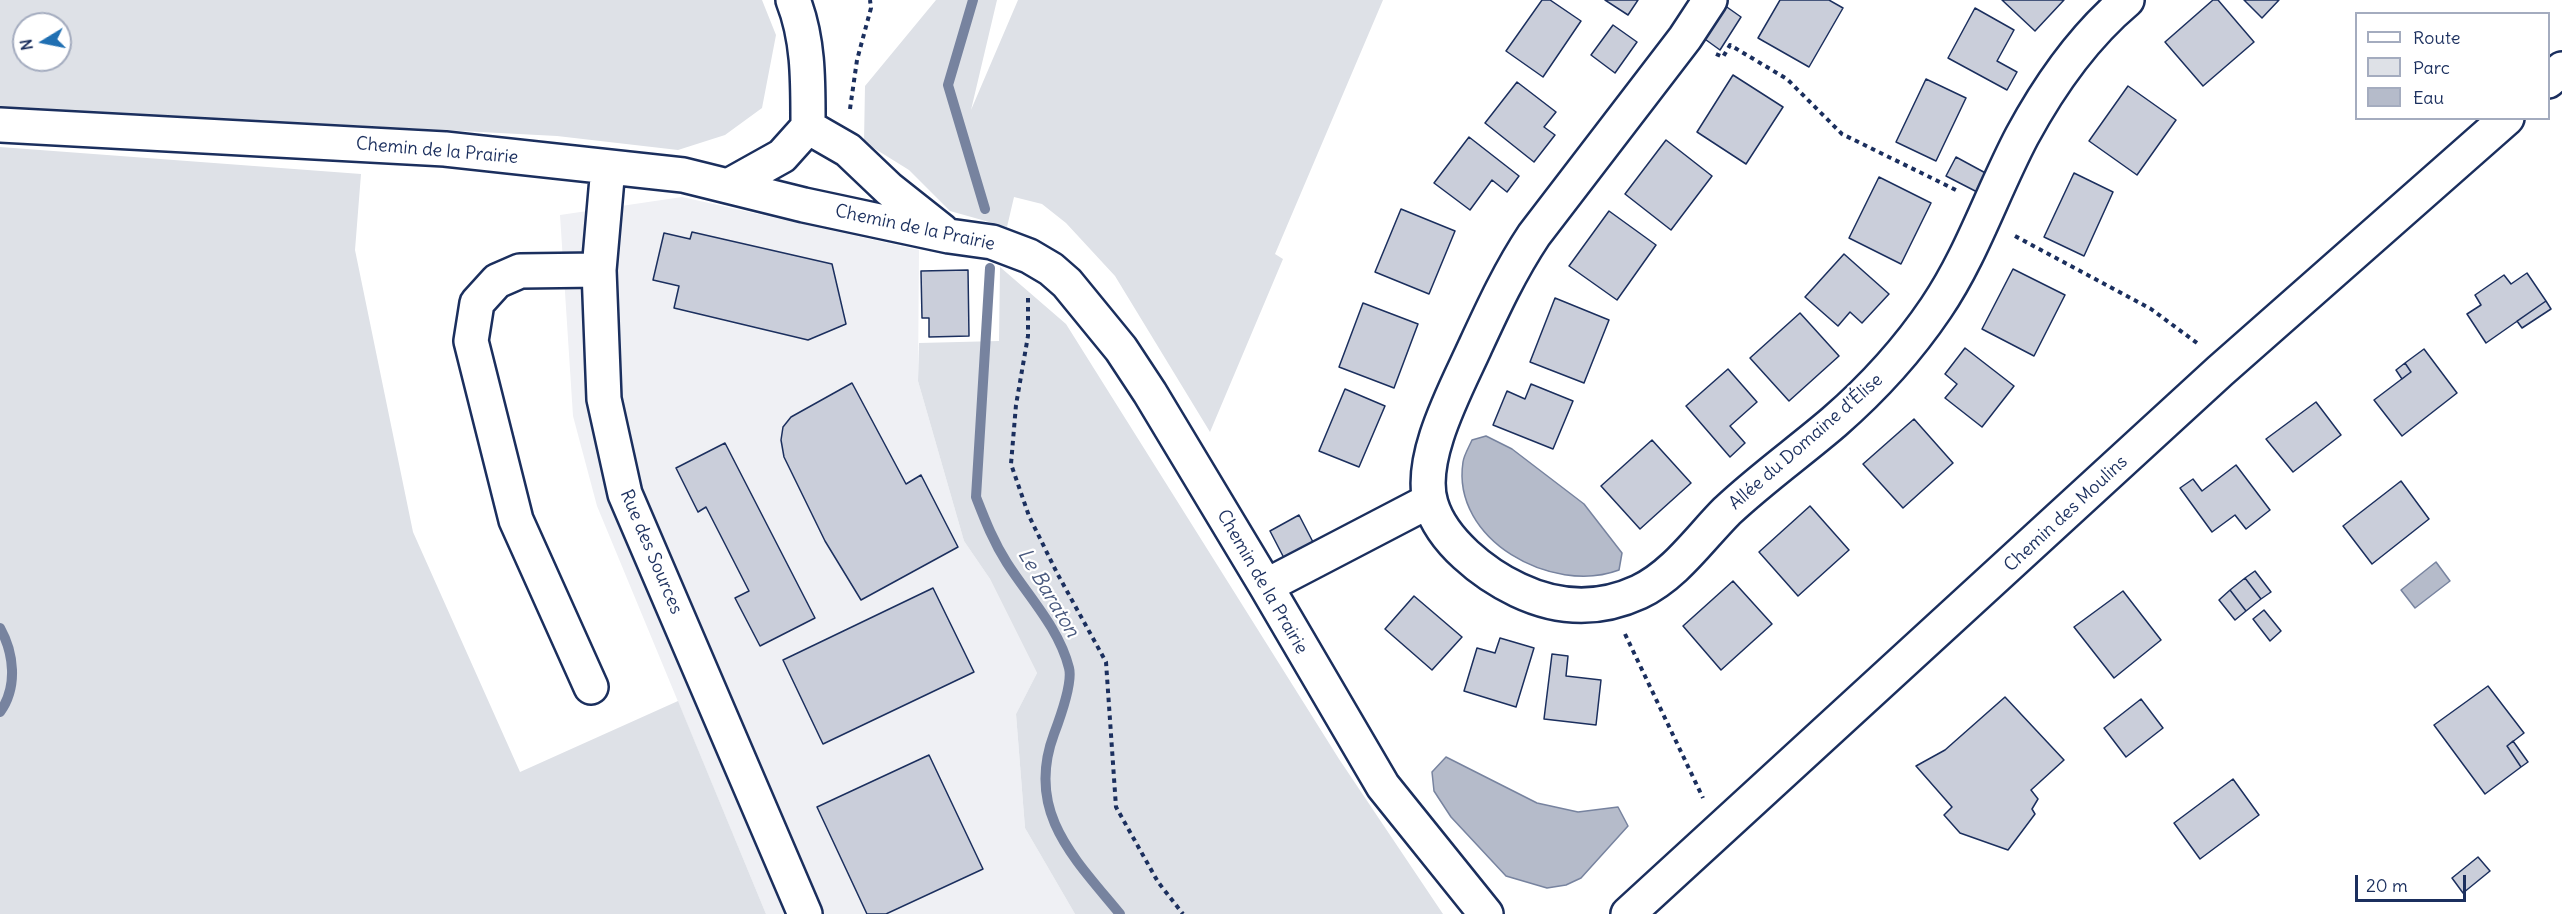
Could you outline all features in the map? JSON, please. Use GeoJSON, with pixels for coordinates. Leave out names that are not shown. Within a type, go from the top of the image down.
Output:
{"type":"FeatureCollection","features":[{"type":"Feature","properties":{"kind":"street"},"geometry":{"type":"LineString","coordinates":[[730,185],[782,156],[808,127],[807,68],[799,15],[793,0]]}},
{"type":"Feature","properties":{"kind":"street","name":"Allée du Domaine d'Élise"},"geometry":{"type":"LineString","coordinates":[[1710,0],[1685,38],[1534,235],[1513,267],[1444,414],[1428,470],[1430,501],[1437,519],[1453,541],[1484,571],[1514,589],[1546,603],[1578,606],[1610,602],[1639,592],[1662,578],[1728,511],[1875,384],[1911,344],[1939,304],[1988,213],[2021,138],[2049,90],[2083,45],[2110,14],[2127,0]]}},
{"type":"Feature","properties":{"kind":"street"},"geometry":{"type":"LineString","coordinates":[[2550,79],[2562,69]]}},
{"type":"Feature","properties":{"kind":"street","name":"Chemin des Moulins"},"geometry":{"type":"LineString","coordinates":[[1628,914],[2220,371],[2505,120]]}},
{"type":"Feature","properties":{"kind":"street","name":"Chemin de la Prairie"},"geometry":{"type":"LineString","coordinates":[[0,125],[445,149],[683,175],[804,205],[949,236],[992,242],[1029,256],[1051,269],[1067,283],[1121,349],[1266,586],[1383,786],[1486,914]]}},
{"type":"Feature","properties":{"kind":"street"},"geometry":{"type":"LineString","coordinates":[[808,127],[848,150],[889,189],[949,236]]}},
{"type":"Feature","properties":{"kind":"street","name":"Rue des Sources"},"geometry":{"type":"LineString","coordinates":[[608,167],[599,270],[604,399],[625,494],[805,914]]}},
{"type":"Feature","properties":{"kind":"street"},"geometry":{"type":"LineString","coordinates":[[591,687],[516,520],[471,341],[477,303],[497,281],[520,271],[599,270]]}},
{"type":"Feature","properties":{"kind":"street"},"geometry":{"type":"LineString","coordinates":[[1266,586],[1430,501]]}},
{"type":"Feature","properties":{"kind":"path"},"geometry":{"type":"LineString","coordinates":[[836,143],[849,112],[857,60],[871,8],[870,0]]}},
{"type":"Feature","properties":{"kind":"path"},"geometry":{"type":"LineString","coordinates":[[1029,256],[1028,336],[1016,405],[1011,464],[1038,535],[1106,662],[1116,807],[1158,882],[1183,914]]}},
{"type":"Feature","properties":{"kind":"path"},"geometry":{"type":"LineString","coordinates":[[1610,602],[1719,831]]}},
{"type":"Feature","properties":{"kind":"shaded area"},"geometry":{"type":"Polygon","coordinates":[[[682,197],[919,250],[918,381],[964,541],[990,579],[1037,673],[1016,714],[1025,828],[1075,914],[766,914],[597,506],[573,416],[560,215],[682,197]]]}},
{"type":"Feature","properties":{"kind":"green space"},"geometry":{"type":"Polygon","coordinates":[[[0,0],[762,0],[776,35],[762,108],[725,135],[678,150],[557,136],[0,107],[0,0]]]}},
{"type":"Feature","properties":{"kind":"green space"},"geometry":{"type":"Polygon","coordinates":[[[936,0],[997,0],[971,110],[1018,0],[1383,0],[1275,254],[1283,259],[1210,432],[1115,276],[1066,223],[1042,204],[1014,197],[1007,227],[950,211],[909,170],[864,142],[865,86],[936,0]]]}},
{"type":"Feature","properties":{"kind":"green space"},"geometry":{"type":"Polygon","coordinates":[[[0,147],[361,174],[355,250],[413,532],[520,772],[678,701],[766,914],[0,914],[0,147]]]}},
{"type":"Feature","properties":{"kind":"green space"},"geometry":{"type":"Polygon","coordinates":[[[1000,267],[1066,324],[1339,759],[1443,914],[1075,914],[1025,828],[1016,714],[1037,673],[990,579],[964,541],[918,381],[919,343],[999,341],[1000,267]]]}},
{"type":"Feature","properties":{"kind":"water"},"geometry":{"type":"Polygon","coordinates":[[[1486,436],[1512,449],[1584,504],[1622,553],[1619,570],[1593,576],[1565,575],[1537,567],[1511,555],[1489,537],[1473,515],[1464,490],[1463,462],[1472,440],[1486,436]]]}},
{"type":"Feature","properties":{"kind":"water"},"geometry":{"type":"Polygon","coordinates":[[[2436,562],[2450,581],[2415,608],[2401,590],[2436,562]]]}},
{"type":"Feature","properties":{"kind":"water"},"geometry":{"type":"Polygon","coordinates":[[[1446,757],[1537,803],[1578,812],[1618,807],[1628,826],[1581,878],[1566,885],[1547,888],[1506,876],[1451,817],[1434,791],[1432,772],[1446,757]]]}},
{"type":"Feature","properties":{"kind":"building"},"geometry":{"type":"Polygon","coordinates":[[[1542,0],[1550,0],[1581,21],[1543,77],[1506,51],[1542,0]]]}},
{"type":"Feature","properties":{"kind":"building"},"geometry":{"type":"Polygon","coordinates":[[[1605,0],[1638,0],[1628,15],[1605,0]]]}},
{"type":"Feature","properties":{"kind":"building"},"geometry":{"type":"Polygon","coordinates":[[[1780,0],[1829,0],[1843,8],[1809,67],[1758,38],[1780,0]]]}},
{"type":"Feature","properties":{"kind":"building"},"geometry":{"type":"Polygon","coordinates":[[[2002,0],[2064,0],[2035,31],[2002,0]]]}},
{"type":"Feature","properties":{"kind":"building"},"geometry":{"type":"Polygon","coordinates":[[[2213,0],[2218,0],[2254,42],[2203,86],[2165,42],[2213,0]]]}},
{"type":"Feature","properties":{"kind":"building"},"geometry":{"type":"Polygon","coordinates":[[[2244,0],[2279,0],[2262,18],[2244,0]]]}},
{"type":"Feature","properties":{"kind":"building"},"geometry":{"type":"Polygon","coordinates":[[[1724,5],[1741,17],[1720,50],[1702,37],[1724,5]]]}},
{"type":"Feature","properties":{"kind":"building"},"geometry":{"type":"Polygon","coordinates":[[[1975,8],[2014,30],[1997,61],[2017,72],[2007,90],[1948,58],[1975,8]]]}},
{"type":"Feature","properties":{"kind":"building"},"geometry":{"type":"Polygon","coordinates":[[[1613,25],[1637,42],[1615,73],[1591,55],[1613,25]]]}},
{"type":"Feature","properties":{"kind":"building"},"geometry":{"type":"Polygon","coordinates":[[[1733,75],[1783,107],[1746,164],[1697,132],[1733,75]]]}},
{"type":"Feature","properties":{"kind":"building"},"geometry":{"type":"Polygon","coordinates":[[[1926,79],[1966,98],[1936,161],[1896,142],[1926,79]]]}},
{"type":"Feature","properties":{"kind":"building"},"geometry":{"type":"Polygon","coordinates":[[[1517,82],[1556,112],[1544,127],[1555,135],[1534,162],[1485,123],[1517,82]]]}},
{"type":"Feature","properties":{"kind":"building"},"geometry":{"type":"Polygon","coordinates":[[[2128,86],[2176,120],[2137,175],[2089,141],[2128,86]]]}},
{"type":"Feature","properties":{"kind":"building"},"geometry":{"type":"Polygon","coordinates":[[[1469,137],[1519,176],[1507,192],[1492,180],[1470,210],[1434,183],[1469,137]]]}},
{"type":"Feature","properties":{"kind":"building"},"geometry":{"type":"Polygon","coordinates":[[[1666,140],[1712,176],[1671,230],[1625,194],[1666,140]]]}},
{"type":"Feature","properties":{"kind":"building"},"geometry":{"type":"Polygon","coordinates":[[[1956,157],[1991,176],[1981,194],[1946,176],[1956,157]]]}},
{"type":"Feature","properties":{"kind":"building"},"geometry":{"type":"Polygon","coordinates":[[[2074,173],[2113,192],[2084,256],[2044,237],[2074,173]]]}},
{"type":"Feature","properties":{"kind":"building"},"geometry":{"type":"Polygon","coordinates":[[[1879,177],[1931,203],[1901,264],[1849,238],[1879,177]]]}},
{"type":"Feature","properties":{"kind":"building"},"geometry":{"type":"Polygon","coordinates":[[[1401,209],[1455,231],[1429,294],[1375,272],[1401,209]]]}},
{"type":"Feature","properties":{"kind":"building"},"geometry":{"type":"Polygon","coordinates":[[[1609,211],[1656,245],[1617,300],[1569,266],[1609,211]]]}},
{"type":"Feature","properties":{"kind":"building"},"geometry":{"type":"Polygon","coordinates":[[[692,232],[832,264],[846,324],[808,340],[674,308],[679,286],[653,280],[664,233],[690,239],[692,232]]]}},
{"type":"Feature","properties":{"kind":"building"},"geometry":{"type":"Polygon","coordinates":[[[1844,254],[1889,294],[1862,323],[1850,312],[1838,326],[1805,297],[1844,254]]]}},
{"type":"Feature","properties":{"kind":"building"},"geometry":{"type":"Polygon","coordinates":[[[2013,269],[2065,295],[2034,356],[1982,329],[2013,269]]]}},
{"type":"Feature","properties":{"kind":"building"},"geometry":{"type":"Polygon","coordinates":[[[968,270],[969,336],[929,337],[929,318],[922,318],[921,271],[968,270]]]}},
{"type":"Feature","properties":{"kind":"building"},"geometry":{"type":"Polygon","coordinates":[[[2527,273],[2546,301],[2486,343],[2467,314],[2481,305],[2475,295],[2504,275],[2511,284],[2527,273]]]}},
{"type":"Feature","properties":{"kind":"building"},"geometry":{"type":"Polygon","coordinates":[[[1555,298],[1609,320],[1584,383],[1530,362],[1555,298]]]}},
{"type":"Feature","properties":{"kind":"building"},"geometry":{"type":"Polygon","coordinates":[[[2546,301],[2551,309],[2522,328],[2517,321],[2546,301]]]}},
{"type":"Feature","properties":{"kind":"building"},"geometry":{"type":"Polygon","coordinates":[[[1363,303],[1418,324],[1394,388],[1339,367],[1363,303]]]}},
{"type":"Feature","properties":{"kind":"building"},"geometry":{"type":"Polygon","coordinates":[[[1800,313],[1839,356],[1789,401],[1750,358],[1800,313]]]}},
{"type":"Feature","properties":{"kind":"building"},"geometry":{"type":"Polygon","coordinates":[[[1965,348],[2014,386],[1982,427],[1945,398],[1957,384],[1945,374],[1965,348]]]}},
{"type":"Feature","properties":{"kind":"building"},"geometry":{"type":"Polygon","coordinates":[[[2424,349],[2457,393],[2402,436],[2374,400],[2411,372],[2405,363],[2424,349]]]}},
{"type":"Feature","properties":{"kind":"building"},"geometry":{"type":"Polygon","coordinates":[[[2405,363],[2411,372],[2402,379],[2396,370],[2405,363]]]}},
{"type":"Feature","properties":{"kind":"building"},"geometry":{"type":"Polygon","coordinates":[[[1728,369],[1757,402],[1730,426],[1745,443],[1730,457],[1686,406],[1728,369]]]}},
{"type":"Feature","properties":{"kind":"building"},"geometry":{"type":"Polygon","coordinates":[[[852,383],[906,484],[921,475],[958,547],[861,600],[825,541],[784,457],[781,440],[783,427],[791,417],[852,383]]]}},
{"type":"Feature","properties":{"kind":"building"},"geometry":{"type":"Polygon","coordinates":[[[1531,384],[1573,401],[1553,449],[1493,425],[1507,391],[1525,399],[1531,384]]]}},
{"type":"Feature","properties":{"kind":"building"},"geometry":{"type":"Polygon","coordinates":[[[1345,389],[1385,406],[1359,467],[1319,451],[1345,389]]]}},
{"type":"Feature","properties":{"kind":"building"},"geometry":{"type":"Polygon","coordinates":[[[2316,402],[2341,435],[2293,472],[2266,439],[2316,402]]]}},
{"type":"Feature","properties":{"kind":"building"},"geometry":{"type":"Polygon","coordinates":[[[1914,419],[1953,463],[1903,508],[1863,464],[1914,419]]]}},
{"type":"Feature","properties":{"kind":"building"},"geometry":{"type":"Polygon","coordinates":[[[1652,440],[1691,483],[1640,529],[1601,486],[1652,440]]]}},
{"type":"Feature","properties":{"kind":"building"},"geometry":{"type":"Polygon","coordinates":[[[725,443],[815,618],[760,646],[735,598],[749,591],[706,507],[698,512],[676,468],[725,443]]]}},
{"type":"Feature","properties":{"kind":"building"},"geometry":{"type":"Polygon","coordinates":[[[2236,465],[2270,510],[2246,529],[2235,515],[2212,532],[2180,488],[2193,479],[2202,491],[2236,465]]]}},
{"type":"Feature","properties":{"kind":"building"},"geometry":{"type":"Polygon","coordinates":[[[2401,481],[2429,519],[2372,564],[2343,526],[2401,481]]]}},
{"type":"Feature","properties":{"kind":"building"},"geometry":{"type":"Polygon","coordinates":[[[1810,506],[1849,550],[1798,596],[1759,552],[1810,506]]]}},
{"type":"Feature","properties":{"kind":"building"},"geometry":{"type":"Polygon","coordinates":[[[1299,515],[1314,544],[1285,560],[1270,531],[1299,515]]]}},
{"type":"Feature","properties":{"kind":"building"},"geometry":{"type":"Polygon","coordinates":[[[2255,571],[2271,592],[2261,599],[2245,578],[2255,571]]]}},
{"type":"Feature","properties":{"kind":"building"},"geometry":{"type":"Polygon","coordinates":[[[2245,578],[2261,599],[2246,611],[2230,590],[2245,578]]]}},
{"type":"Feature","properties":{"kind":"building"},"geometry":{"type":"Polygon","coordinates":[[[1733,581],[1772,624],[1721,670],[1683,626],[1733,581]]]}},
{"type":"Feature","properties":{"kind":"building"},"geometry":{"type":"Polygon","coordinates":[[[933,588],[974,672],[823,744],[783,660],[933,588]]]}},
{"type":"Feature","properties":{"kind":"building"},"geometry":{"type":"Polygon","coordinates":[[[2230,590],[2246,611],[2235,620],[2219,600],[2230,590]]]}},
{"type":"Feature","properties":{"kind":"building"},"geometry":{"type":"Polygon","coordinates":[[[2123,591],[2161,640],[2114,678],[2074,627],[2123,591]]]}},
{"type":"Feature","properties":{"kind":"building"},"geometry":{"type":"Polygon","coordinates":[[[1414,596],[1462,637],[1432,670],[1385,629],[1414,596]]]}},
{"type":"Feature","properties":{"kind":"building"},"geometry":{"type":"Polygon","coordinates":[[[2264,610],[2281,631],[2270,641],[2253,619],[2264,610]]]}},
{"type":"Feature","properties":{"kind":"building"},"geometry":{"type":"Polygon","coordinates":[[[1500,638],[1534,648],[1516,707],[1464,691],[1477,648],[1495,653],[1500,638]]]}},
{"type":"Feature","properties":{"kind":"building"},"geometry":{"type":"Polygon","coordinates":[[[1552,654],[1568,656],[1566,676],[1601,680],[1596,725],[1544,719],[1552,654]]]}},
{"type":"Feature","properties":{"kind":"building"},"geometry":{"type":"Polygon","coordinates":[[[2488,686],[2524,733],[2507,746],[2521,767],[2485,794],[2434,725],[2488,686]]]}},
{"type":"Feature","properties":{"kind":"building"},"geometry":{"type":"Polygon","coordinates":[[[2005,697],[2064,760],[2031,790],[2038,799],[2032,809],[2035,814],[2008,850],[1960,833],[1944,815],[1952,807],[1916,766],[1945,750],[2005,697]]]}},
{"type":"Feature","properties":{"kind":"building"},"geometry":{"type":"Polygon","coordinates":[[[2141,699],[2163,728],[2126,757],[2104,728],[2141,699]]]}},
{"type":"Feature","properties":{"kind":"building"},"geometry":{"type":"Polygon","coordinates":[[[2513,741],[2528,762],[2521,767],[2507,746],[2513,741]]]}},
{"type":"Feature","properties":{"kind":"building"},"geometry":{"type":"Polygon","coordinates":[[[929,755],[983,869],[886,914],[867,914],[817,807],[929,755]]]}},
{"type":"Feature","properties":{"kind":"building"},"geometry":{"type":"Polygon","coordinates":[[[2233,779],[2259,815],[2200,859],[2174,823],[2233,779]]]}},
{"type":"Feature","properties":{"kind":"building"},"geometry":{"type":"Polygon","coordinates":[[[2478,857],[2490,871],[2463,893],[2452,878],[2478,857]]]}},
{"type":"Feature","properties":{"kind":"waterway","name":"Le Baraton"},"geometry":{"type":"LineString","coordinates":[[973,0],[948,85],[985,209]]}},
{"type":"Feature","properties":{"kind":"waterway","name":"Le Baraton"},"geometry":{"type":"LineString","coordinates":[[990,268],[976,497],[1002,555],[1051,626],[1064,653],[1070,674],[1065,701],[1047,762],[1046,787],[1050,810],[1071,853],[1120,914]]}},
{"type":"Feature","properties":{"kind":"waterway"},"geometry":{"type":"LineString","coordinates":[[0,628],[8,648],[12,670],[10,692],[0,712]]}}]}
